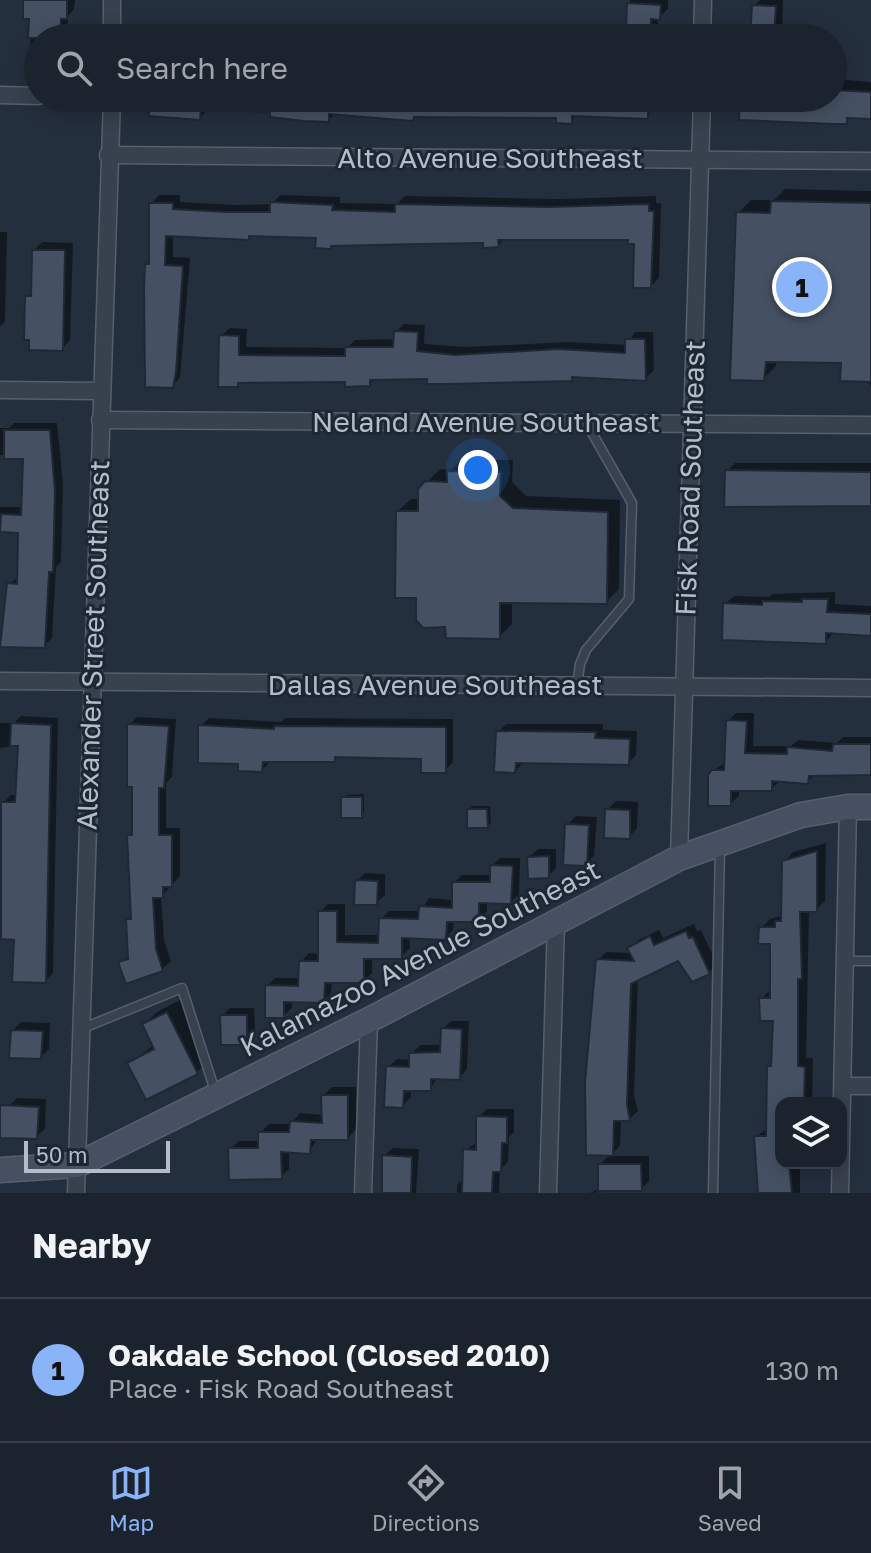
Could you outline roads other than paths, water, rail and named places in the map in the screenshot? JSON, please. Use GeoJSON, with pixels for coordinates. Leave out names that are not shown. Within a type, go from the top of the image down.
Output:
{"type":"FeatureCollection","features":[{"type":"Feature","properties":{"kind":"street"},"geometry":{"type":"LineString","coordinates":[[112,0],[112,24]]}},
{"type":"Feature","properties":{"kind":"street"},"geometry":{"type":"LineString","coordinates":[[702,24],[703,0]]}},
{"type":"Feature","properties":{"kind":"street"},"geometry":{"type":"LineString","coordinates":[[0,95],[24,96]]}},
{"type":"Feature","properties":{"kind":"street","name":"Alexander Street Southeast"},"geometry":{"type":"LineString","coordinates":[[76,1193],[111,112]]}},
{"type":"Feature","properties":{"kind":"street","name":"Fisk Road Southeast"},"geometry":{"type":"LineString","coordinates":[[679,858],[702,112]]}},
{"type":"Feature","properties":{"kind":"street","name":"Alto Avenue Southeast"},"geometry":{"type":"LineString","coordinates":[[108,155],[871,161]]}},
{"type":"Feature","properties":{"kind":"street"},"geometry":{"type":"LineString","coordinates":[[0,390],[101,391]]}},
{"type":"Feature","properties":{"kind":"street","name":"Neland Avenue Southeast"},"geometry":{"type":"LineString","coordinates":[[100,420],[871,425]]}},
{"type":"Feature","properties":{"kind":"street","name":"Dallas Avenue Southeast"},"geometry":{"type":"LineString","coordinates":[[0,681],[871,688]]}},
{"type":"Feature","properties":{"kind":"street"},"geometry":{"type":"LineString","coordinates":[[840,1193],[845,961],[859,807]]}},
{"type":"Feature","properties":{"kind":"street","name":"Kalamazoo Avenue Southeast"},"geometry":{"type":"LineString","coordinates":[[0,1170],[77,1165],[369,1020],[679,858],[801,815],[859,807]]}},
{"type":"Feature","properties":{"kind":"street"},"geometry":{"type":"LineString","coordinates":[[548,1193],[556,921]]}},
{"type":"Feature","properties":{"kind":"street"},"geometry":{"type":"LineString","coordinates":[[363,1193],[369,1020]]}},
{"type":"Feature","properties":{"kind":"street"},"geometry":{"type":"LineString","coordinates":[[843,1086],[871,1086]]}},
{"type":"Feature","properties":{"kind":"lane"},"geometry":{"type":"LineString","coordinates":[[577,686],[580,664],[586,650],[629,599],[632,503],[587,423]]}},
{"type":"Feature","properties":{"kind":"lane"},"geometry":{"type":"LineString","coordinates":[[713,1193],[720,842]]}},
{"type":"Feature","properties":{"kind":"lane"},"geometry":{"type":"LineString","coordinates":[[845,961],[871,961]]}},
{"type":"Feature","properties":{"kind":"lane"},"geometry":{"type":"LineString","coordinates":[[81,1029],[182,988],[216,1096]]}},
{"type":"Feature","properties":{"kind":"place","name":"Oakdale School (Closed 2010)"},"geometry":{"type":"Point","coordinates":[802,287]}}]}
